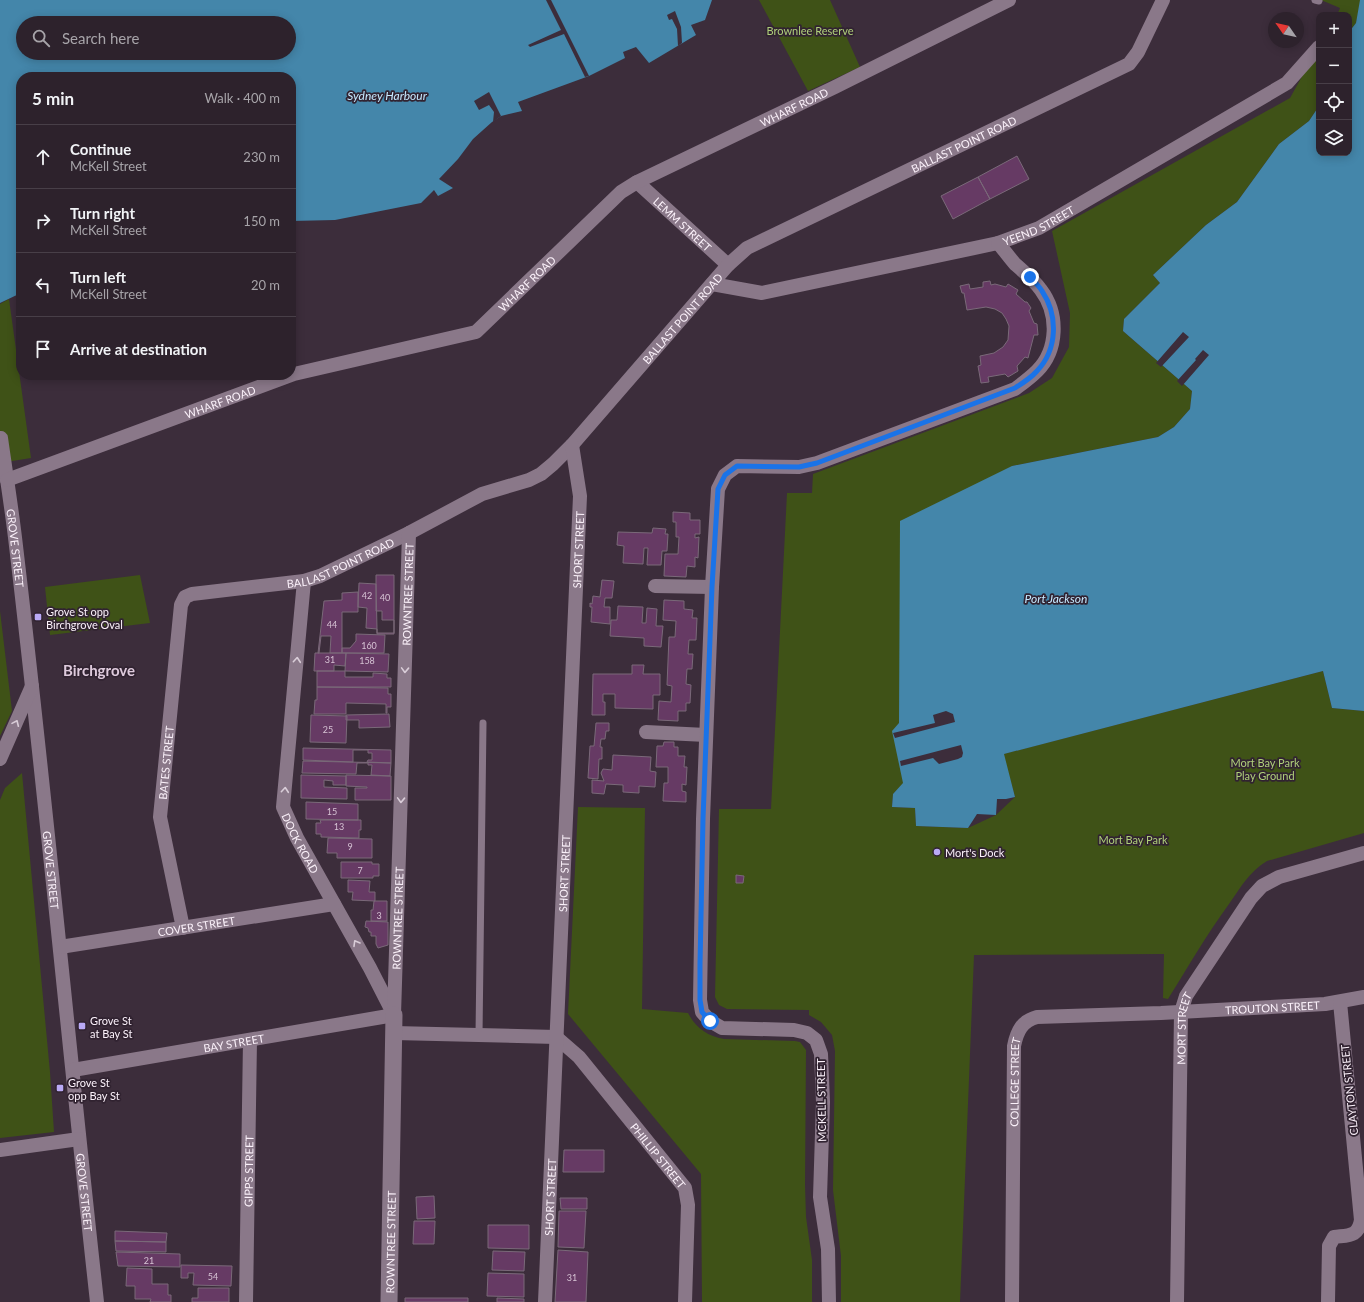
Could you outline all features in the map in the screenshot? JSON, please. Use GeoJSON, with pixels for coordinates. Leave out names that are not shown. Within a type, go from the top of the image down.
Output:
{"type":"FeatureCollection","features":[{"type":"Feature","properties":{"kind":"street","name":"WHARF ROAD"},"geometry":{"type":"LineString","coordinates":[[296,374],[476,332],[622,192],[637,182],[835,87],[1009,0]]}},
{"type":"Feature","properties":{"kind":"street","name":"BALLAST POINT ROAD"},"geometry":{"type":"LineString","coordinates":[[185,597],[192,594],[304,581],[320,576],[409,533],[482,494],[529,480],[541,474],[554,464],[572,445],[728,265],[747,248],[1129,64],[1138,52],[1163,0]]}},
{"type":"Feature","properties":{"kind":"street","name":"YEEND STREET"},"geometry":{"type":"LineString","coordinates":[[712,284],[762,293],[998,243],[1039,228],[1287,83],[1318,48]]}},
{"type":"Feature","properties":{"kind":"street","name":"LEMM STREET"},"geometry":{"type":"LineString","coordinates":[[637,182],[728,265]]}},
{"type":"Feature","properties":{"kind":"street","name":"MCKELL STREET"},"geometry":{"type":"LineString","coordinates":[[830,1302],[828,1249],[820,1197],[823,1102],[821,1054],[816,1040],[807,1033],[794,1030],[722,1028],[710,1021],[702,1012],[700,1000],[703,819],[712,587],[718,489],[725,475],[737,466],[799,467],[817,463],[1015,388],[1038,370],[1049,352],[1052,342],[1054,331],[1051,308],[1041,289],[1015,263],[998,243]]}},
{"type":"Feature","properties":{"kind":"street","name":"WHARF ROAD"},"geometry":{"type":"LineString","coordinates":[[7,480],[278,380]]}},
{"type":"Feature","properties":{"kind":"street","name":"GROVE STREET"},"geometry":{"type":"LineString","coordinates":[[1,438],[16,544],[32,686],[97,1302]]}},
{"type":"Feature","properties":{"kind":"street","name":"SHORT STREET"},"geometry":{"type":"LineString","coordinates":[[545,1302],[580,496],[572,445]]}},
{"type":"Feature","properties":{"kind":"street","name":"ROWNTREE STREET"},"geometry":{"type":"LineString","coordinates":[[389,1302],[394,1015],[409,533]]}},
{"type":"Feature","properties":{"kind":"street","name":"DOCK ROAD"},"geometry":{"type":"LineString","coordinates":[[304,581],[283,807],[297,838],[370,968],[394,1015]]}},
{"type":"Feature","properties":{"kind":"street"},"geometry":{"type":"LineString","coordinates":[[655,586],[712,587]]}},
{"type":"Feature","properties":{"kind":"street","name":"BATES STREET"},"geometry":{"type":"LineString","coordinates":[[183,928],[160,817],[181,605],[185,597]]}},
{"type":"Feature","properties":{"kind":"street"},"geometry":{"type":"LineString","coordinates":[[0,759],[32,686]]}},
{"type":"Feature","properties":{"kind":"street"},"geometry":{"type":"LineString","coordinates":[[646,732],[706,735]]}},
{"type":"Feature","properties":{"kind":"street","name":"MORT STREET"},"geometry":{"type":"LineString","coordinates":[[1177,1302],[1181,1012],[1186,996],[1251,898],[1262,886],[1279,877],[1364,853]]}},
{"type":"Feature","properties":{"kind":"street","name":"COVER STREET"},"geometry":{"type":"LineString","coordinates":[[60,947],[334,904]]}},
{"type":"Feature","properties":{"kind":"street"},"geometry":{"type":"LineString","coordinates":[[370,968],[385,971],[396,968]]}},
{"type":"Feature","properties":{"kind":"street","name":"TROUTON STREET"},"geometry":{"type":"LineString","coordinates":[[1181,1012],[1326,1004],[1364,997]]}},
{"type":"Feature","properties":{"kind":"street","name":"CLAYTON STREET"},"geometry":{"type":"LineString","coordinates":[[1328,1302],[1329,1246],[1334,1237],[1348,1236],[1356,1233],[1360,1227],[1361,1220],[1340,1002]]}},
{"type":"Feature","properties":{"kind":"street","name":"COLLEGE STREET"},"geometry":{"type":"LineString","coordinates":[[1012,1302],[1014,1046],[1016,1036],[1020,1029],[1030,1019],[1037,1017],[1181,1012]]}},
{"type":"Feature","properties":{"kind":"street","name":"BAY STREET"},"geometry":{"type":"LineString","coordinates":[[73,1070],[394,1015]]}},
{"type":"Feature","properties":{"kind":"street"},"geometry":{"type":"LineString","coordinates":[[394,1033],[556,1037]]}},
{"type":"Feature","properties":{"kind":"street","name":"PHILLIP STREET"},"geometry":{"type":"LineString","coordinates":[[556,1037],[579,1057],[685,1188],[688,1205],[685,1302]]}},
{"type":"Feature","properties":{"kind":"street","name":"GIPPS STREET"},"geometry":{"type":"LineString","coordinates":[[246,1302],[250,1040]]}},
{"type":"Feature","properties":{"kind":"street"},"geometry":{"type":"LineString","coordinates":[[0,1150],[79,1139]]}},
{"type":"Feature","properties":{"kind":"lane"},"geometry":{"type":"LineString","coordinates":[[479,1035],[483,723]]}},
{"type":"Feature","properties":{"kind":"green space","name":"Brownlee Reserve"},"geometry":{"type":"Polygon","coordinates":[[[759,0],[830,0],[860,67],[808,91],[759,0]]]}},
{"type":"Feature","properties":{"kind":"green space"},"geometry":{"type":"Polygon","coordinates":[[[1321,0],[1361,0],[1356,23],[1352,28],[1352,12],[1338,12],[1340,8],[1321,0]]]}},
{"type":"Feature","properties":{"kind":"green space","name":"Mort Bay Park"},"geometry":{"type":"Polygon","coordinates":[[[1316,51],[1316,110],[1309,121],[1279,144],[1237,202],[1206,225],[1153,275],[1160,283],[1124,319],[1123,331],[1192,391],[1190,409],[1174,427],[1158,437],[1012,466],[899,724],[893,731],[904,783],[893,794],[892,807],[915,808],[916,826],[968,828],[996,815],[1015,797],[1003,754],[1323,671],[1332,708],[1364,711],[1364,833],[1267,861],[1255,870],[1213,927],[1168,999],[1163,998],[1164,954],[974,955],[960,1302],[841,1302],[841,1256],[833,1190],[835,1051],[832,1035],[821,1022],[809,1015],[809,1010],[727,1009],[719,1005],[715,997],[719,809],[771,809],[787,493],[812,493],[813,474],[1029,393],[1052,378],[1069,347],[1070,313],[1052,231],[1290,98],[1316,51]]]}},
{"type":"Feature","properties":{"kind":"green space"},"geometry":{"type":"Polygon","coordinates":[[[9,299],[16,350],[16,380],[20,380],[31,458],[0,463],[0,304],[9,299]]]}},
{"type":"Feature","properties":{"kind":"green space"},"geometry":{"type":"Polygon","coordinates":[[[140,575],[150,623],[50,635],[45,587],[140,575]]]}},
{"type":"Feature","properties":{"kind":"green space"},"geometry":{"type":"Polygon","coordinates":[[[0,611],[12,711],[0,736],[0,611]]]}},
{"type":"Feature","properties":{"kind":"green space"},"geometry":{"type":"Polygon","coordinates":[[[22,773],[50,1072],[54,1132],[0,1138],[0,800],[5,788],[22,773]]]}},
{"type":"Feature","properties":{"kind":"green space"},"geometry":{"type":"Polygon","coordinates":[[[578,807],[645,808],[642,1009],[688,1013],[698,1027],[718,1038],[795,1041],[800,1042],[806,1050],[805,1185],[806,1217],[812,1260],[812,1302],[702,1302],[701,1174],[568,1014],[578,807]]]}},
{"type":"Feature","properties":{"kind":"water","name":"Sydney Harbour"},"geometry":{"type":"Polygon","coordinates":[[[0,0],[712,0],[705,20],[691,25],[696,35],[649,63],[636,47],[623,52],[625,58],[589,76],[518,102],[522,111],[501,116],[492,122],[473,139],[458,159],[439,179],[453,188],[438,196],[434,190],[421,203],[335,220],[296,221],[296,72],[16,72],[16,295],[0,303],[0,0]]]}},
{"type":"Feature","properties":{"kind":"water","name":"Port Jackson"},"geometry":{"type":"Polygon","coordinates":[[[1360,0],[1364,0],[1364,711],[1332,708],[1323,671],[1004,754],[1015,797],[997,799],[996,815],[977,814],[968,828],[916,826],[915,808],[892,807],[893,794],[903,783],[892,731],[899,723],[900,521],[1012,466],[1158,437],[1174,427],[1190,409],[1192,391],[1123,331],[1124,319],[1160,283],[1153,275],[1206,225],[1237,202],[1279,144],[1309,121],[1316,110],[1316,156],[1352,156],[1352,28],[1356,23],[1360,0]]]}},
{"type":"Feature","properties":{"kind":"pier"},"geometry":{"type":"Polygon","coordinates":[[[546,0],[551,0],[589,76],[585,77],[564,34],[530,47],[528,45],[561,30],[546,0]]]}},
{"type":"Feature","properties":{"kind":"pier"},"geometry":{"type":"Polygon","coordinates":[[[675,11],[681,27],[682,43],[678,46],[677,29],[672,19],[669,20],[667,15],[675,11]]]}},
{"type":"Feature","properties":{"kind":"pier"},"geometry":{"type":"Polygon","coordinates":[[[489,92],[501,116],[493,122],[494,112],[489,105],[479,110],[474,101],[489,92]]]}},
{"type":"Feature","properties":{"kind":"pier"},"geometry":{"type":"Polygon","coordinates":[[[1183,332],[1189,337],[1161,367],[1156,363],[1183,332]]]}},
{"type":"Feature","properties":{"kind":"pier"},"geometry":{"type":"Polygon","coordinates":[[[1203,350],[1209,355],[1182,386],[1177,381],[1203,350]]]}},
{"type":"Feature","properties":{"kind":"pier"},"geometry":{"type":"Polygon","coordinates":[[[946,711],[953,714],[955,722],[895,738],[893,733],[935,723],[933,715],[946,711]]]}},
{"type":"Feature","properties":{"kind":"pier"},"geometry":{"type":"Polygon","coordinates":[[[961,745],[963,753],[962,757],[958,759],[939,764],[933,758],[901,766],[900,761],[961,745]]]}},
{"type":"Feature","properties":{"kind":"building"},"geometry":{"type":"Polygon","coordinates":[[[1017,156],[1029,179],[990,199],[978,177],[1017,156]]]}},
{"type":"Feature","properties":{"kind":"building"},"geometry":{"type":"Polygon","coordinates":[[[978,177],[990,199],[953,219],[941,196],[978,177]]]}},
{"type":"Feature","properties":{"kind":"building"},"geometry":{"type":"Polygon","coordinates":[[[990,281],[991,285],[995,284],[1006,287],[1008,284],[1018,290],[1016,294],[1027,302],[1031,308],[1029,311],[1034,323],[1037,324],[1038,335],[1034,335],[1028,358],[1025,357],[1017,366],[1018,371],[1008,377],[1005,374],[988,377],[989,382],[981,383],[978,366],[981,365],[980,356],[994,353],[1003,347],[1008,340],[1009,326],[1002,313],[995,309],[986,307],[967,310],[964,293],[962,293],[960,286],[969,284],[970,289],[983,287],[983,282],[990,281]]]}},
{"type":"Feature","properties":{"kind":"building"},"geometry":{"type":"Polygon","coordinates":[[[673,512],[690,513],[690,520],[700,520],[700,534],[695,534],[695,538],[699,537],[698,558],[695,557],[695,567],[687,566],[686,577],[664,576],[665,554],[678,554],[679,537],[676,537],[676,522],[673,522],[673,512]]]}},
{"type":"Feature","properties":{"kind":"building"},"geometry":{"type":"Polygon","coordinates":[[[653,528],[666,529],[665,534],[668,534],[667,551],[662,551],[661,565],[647,565],[648,548],[644,548],[643,564],[623,563],[624,546],[617,545],[618,532],[652,533],[653,528]]]}},
{"type":"Feature","properties":{"kind":"building"},"geometry":{"type":"Polygon","coordinates":[[[376,575],[394,575],[394,620],[382,620],[382,611],[376,611],[376,575]]]}},
{"type":"Feature","properties":{"kind":"building"},"geometry":{"type":"Polygon","coordinates":[[[602,580],[614,581],[612,598],[605,598],[604,607],[610,607],[610,624],[591,622],[592,607],[590,607],[590,603],[592,604],[593,596],[600,597],[602,580]]]}},
{"type":"Feature","properties":{"kind":"building"},"geometry":{"type":"Polygon","coordinates":[[[359,583],[376,584],[377,629],[366,628],[367,608],[358,607],[359,583]]]}},
{"type":"Feature","properties":{"kind":"building"},"geometry":{"type":"Polygon","coordinates":[[[358,592],[358,612],[342,612],[342,653],[330,653],[331,636],[321,636],[318,653],[324,601],[342,600],[342,593],[358,592]]]}},
{"type":"Feature","properties":{"kind":"building"},"geometry":{"type":"Polygon","coordinates":[[[664,600],[684,601],[684,609],[693,610],[692,618],[697,618],[696,640],[689,640],[688,654],[693,654],[692,669],[687,669],[686,684],[691,685],[690,703],[686,703],[686,711],[678,711],[678,721],[658,720],[659,701],[671,702],[672,686],[667,685],[669,637],[675,637],[676,621],[663,620],[664,600]]]}},
{"type":"Feature","properties":{"kind":"building"},"geometry":{"type":"Polygon","coordinates":[[[618,606],[643,607],[642,623],[646,623],[647,608],[657,609],[656,626],[663,626],[661,647],[644,646],[644,638],[610,636],[611,620],[617,620],[618,606]]]}},
{"type":"Feature","properties":{"kind":"building"},"geometry":{"type":"Polygon","coordinates":[[[377,633],[394,634],[377,634],[377,633]]]}},
{"type":"Feature","properties":{"kind":"building"},"geometry":{"type":"Polygon","coordinates":[[[356,634],[385,635],[384,653],[342,653],[342,648],[350,648],[356,641],[356,634]]]}},
{"type":"Feature","properties":{"kind":"building"},"geometry":{"type":"Polygon","coordinates":[[[315,653],[346,653],[345,666],[334,665],[334,671],[314,671],[315,653]]]}},
{"type":"Feature","properties":{"kind":"building"},"geometry":{"type":"Polygon","coordinates":[[[346,653],[389,654],[388,672],[345,671],[346,653]]]}},
{"type":"Feature","properties":{"kind":"building"},"geometry":{"type":"Polygon","coordinates":[[[632,665],[644,665],[643,674],[660,674],[660,695],[653,695],[653,709],[615,708],[615,694],[603,694],[603,702],[605,702],[605,715],[592,715],[593,674],[632,674],[632,665]]]}},
{"type":"Feature","properties":{"kind":"building"},"geometry":{"type":"Polygon","coordinates":[[[317,671],[345,671],[345,677],[373,677],[373,673],[387,674],[387,678],[391,678],[391,687],[317,687],[317,671]]]}},
{"type":"Feature","properties":{"kind":"building"},"geometry":{"type":"Polygon","coordinates":[[[317,687],[388,688],[388,694],[391,694],[391,707],[387,707],[386,713],[386,704],[346,703],[346,714],[314,714],[315,700],[317,700],[317,687]]]}},
{"type":"Feature","properties":{"kind":"building"},"geometry":{"type":"Polygon","coordinates":[[[389,714],[390,727],[359,728],[359,720],[346,720],[346,715],[389,714]]]}},
{"type":"Feature","properties":{"kind":"building"},"geometry":{"type":"Polygon","coordinates":[[[311,715],[347,716],[346,743],[310,742],[311,715]]]}},
{"type":"Feature","properties":{"kind":"building"},"geometry":{"type":"Polygon","coordinates":[[[596,723],[609,723],[609,731],[606,731],[605,739],[601,739],[600,747],[602,747],[602,759],[599,759],[598,779],[588,778],[590,746],[594,746],[596,723]]]}},
{"type":"Feature","properties":{"kind":"building"},"geometry":{"type":"Polygon","coordinates":[[[664,742],[674,742],[674,747],[678,747],[678,756],[685,756],[684,767],[687,767],[686,785],[682,784],[682,791],[686,792],[686,802],[663,801],[664,783],[668,783],[668,767],[656,767],[657,746],[663,746],[664,742]]]}},
{"type":"Feature","properties":{"kind":"building"},"geometry":{"type":"Polygon","coordinates":[[[303,748],[391,750],[391,763],[367,762],[368,760],[372,760],[372,753],[368,753],[368,750],[353,750],[353,762],[303,760],[303,748]]]}},
{"type":"Feature","properties":{"kind":"building"},"geometry":{"type":"Polygon","coordinates":[[[613,755],[651,757],[650,771],[656,772],[655,787],[639,786],[639,793],[623,792],[623,785],[606,784],[604,794],[592,793],[592,780],[604,781],[601,773],[603,769],[612,770],[613,755]]]}},
{"type":"Feature","properties":{"kind":"building"},"geometry":{"type":"Polygon","coordinates":[[[303,761],[391,763],[390,776],[371,775],[372,765],[368,765],[368,763],[357,763],[356,774],[302,773],[303,761]]]}},
{"type":"Feature","properties":{"kind":"building"},"geometry":{"type":"Polygon","coordinates":[[[301,775],[346,776],[346,785],[333,785],[333,781],[324,780],[324,787],[347,788],[347,799],[301,798],[301,775]]]}},
{"type":"Feature","properties":{"kind":"building"},"geometry":{"type":"Polygon","coordinates":[[[346,775],[391,776],[391,800],[355,800],[355,788],[367,787],[346,786],[346,775]]]}},
{"type":"Feature","properties":{"kind":"building"},"geometry":{"type":"Polygon","coordinates":[[[306,802],[358,804],[358,820],[306,819],[306,802]]]}},
{"type":"Feature","properties":{"kind":"building"},"geometry":{"type":"Polygon","coordinates":[[[320,820],[361,820],[359,838],[321,837],[321,834],[316,834],[316,823],[321,823],[320,820]]]}},
{"type":"Feature","properties":{"kind":"building"},"geometry":{"type":"Polygon","coordinates":[[[328,838],[372,839],[372,858],[337,858],[337,853],[327,853],[328,838]]]}},
{"type":"Feature","properties":{"kind":"building"},"geometry":{"type":"Polygon","coordinates":[[[341,862],[372,862],[372,864],[379,864],[379,876],[373,876],[373,878],[341,878],[341,862]]]}},
{"type":"Feature","properties":{"kind":"building"},"geometry":{"type":"Polygon","coordinates":[[[736,875],[744,876],[743,883],[736,883],[736,875]]]}},
{"type":"Feature","properties":{"kind":"building"},"geometry":{"type":"Polygon","coordinates":[[[348,880],[370,881],[369,892],[375,892],[375,901],[352,900],[353,892],[348,892],[348,880]]]}},
{"type":"Feature","properties":{"kind":"building"},"geometry":{"type":"Polygon","coordinates":[[[374,901],[387,901],[387,921],[371,921],[371,910],[373,910],[374,901]]]}},
{"type":"Feature","properties":{"kind":"building"},"geometry":{"type":"Polygon","coordinates":[[[366,921],[388,922],[388,945],[378,948],[376,944],[376,936],[371,936],[371,932],[369,932],[368,928],[365,927],[366,921]]]}},
{"type":"Feature","properties":{"kind":"building"},"geometry":{"type":"Polygon","coordinates":[[[564,1150],[604,1150],[604,1172],[563,1172],[564,1150]]]}},
{"type":"Feature","properties":{"kind":"building"},"geometry":{"type":"Polygon","coordinates":[[[434,1196],[435,1218],[417,1219],[416,1197],[434,1196]]]}},
{"type":"Feature","properties":{"kind":"building"},"geometry":{"type":"Polygon","coordinates":[[[560,1198],[587,1198],[587,1209],[561,1209],[560,1198]]]}},
{"type":"Feature","properties":{"kind":"building"},"geometry":{"type":"Polygon","coordinates":[[[559,1211],[586,1211],[584,1248],[558,1247],[559,1211]]]}},
{"type":"Feature","properties":{"kind":"building"},"geometry":{"type":"Polygon","coordinates":[[[414,1221],[435,1221],[434,1244],[413,1244],[414,1221]]]}},
{"type":"Feature","properties":{"kind":"building"},"geometry":{"type":"Polygon","coordinates":[[[488,1225],[529,1225],[529,1249],[488,1248],[488,1225]]]}},
{"type":"Feature","properties":{"kind":"building"},"geometry":{"type":"Polygon","coordinates":[[[115,1231],[167,1233],[166,1242],[115,1241],[115,1231]]]}},
{"type":"Feature","properties":{"kind":"building"},"geometry":{"type":"Polygon","coordinates":[[[115,1241],[166,1242],[166,1252],[116,1251],[115,1241]]]}},
{"type":"Feature","properties":{"kind":"building"},"geometry":{"type":"Polygon","coordinates":[[[558,1250],[588,1252],[586,1302],[555,1302],[558,1250]]]}},
{"type":"Feature","properties":{"kind":"building"},"geometry":{"type":"Polygon","coordinates":[[[493,1251],[525,1252],[524,1271],[492,1270],[493,1251]]]}},
{"type":"Feature","properties":{"kind":"building"},"geometry":{"type":"Polygon","coordinates":[[[116,1252],[180,1254],[180,1267],[118,1266],[116,1252]]]}},
{"type":"Feature","properties":{"kind":"building"},"geometry":{"type":"Polygon","coordinates":[[[181,1265],[232,1266],[231,1286],[193,1285],[194,1273],[188,1273],[188,1278],[181,1278],[181,1265]]]}},
{"type":"Feature","properties":{"kind":"building"},"geometry":{"type":"Polygon","coordinates":[[[127,1268],[152,1269],[152,1284],[168,1284],[168,1295],[171,1295],[171,1302],[150,1302],[151,1299],[135,1299],[135,1286],[126,1286],[127,1268]]]}},
{"type":"Feature","properties":{"kind":"building"},"geometry":{"type":"Polygon","coordinates":[[[488,1273],[524,1274],[524,1297],[487,1296],[488,1273]]]}},
{"type":"Feature","properties":{"kind":"building"},"geometry":{"type":"Polygon","coordinates":[[[198,1288],[229,1288],[229,1302],[192,1302],[192,1298],[198,1298],[198,1288]]]}},
{"type":"Feature","properties":{"kind":"building"},"geometry":{"type":"Polygon","coordinates":[[[405,1298],[468,1298],[468,1302],[405,1302],[405,1298]]]}},
{"type":"Feature","properties":{"kind":"building"},"geometry":{"type":"Polygon","coordinates":[[[497,1298],[524,1299],[524,1302],[497,1302],[497,1298]]]}},
{"type":"Feature","properties":{"kind":"place","name":"Grove St opp Birchgrove Oval"},"geometry":{"type":"Point","coordinates":[38,617]}},
{"type":"Feature","properties":{"kind":"place","name":"Mort's Dock"},"geometry":{"type":"Point","coordinates":[937,852]}},
{"type":"Feature","properties":{"kind":"place","name":"Grove St at Bay St"},"geometry":{"type":"Point","coordinates":[82,1026]}},
{"type":"Feature","properties":{"kind":"place","name":"Grove St opp Bay St"},"geometry":{"type":"Point","coordinates":[60,1088]}},
{"type":"Feature","properties":{"kind":"district","name":"Birchgrove"},"geometry":{"type":"Point","coordinates":[99,670]}},
{"type":"Feature","properties":{"kind":"route"},"geometry":{"type":"LineString","coordinates":[[710,1021],[702,1012],[700,1000],[700,964],[706,735],[712,587],[718,489],[725,475],[737,466],[799,467],[817,463],[1015,388],[1029,379],[1038,370],[1046,358],[1052,342],[1054,331],[1051,308],[1041,289],[1030,277]]}},
{"type":"Feature","properties":{"kind":"park label","name":"Mort Bay Park Play Ground"},"geometry":{"type":"Point","coordinates":[1265,768]}}]}
